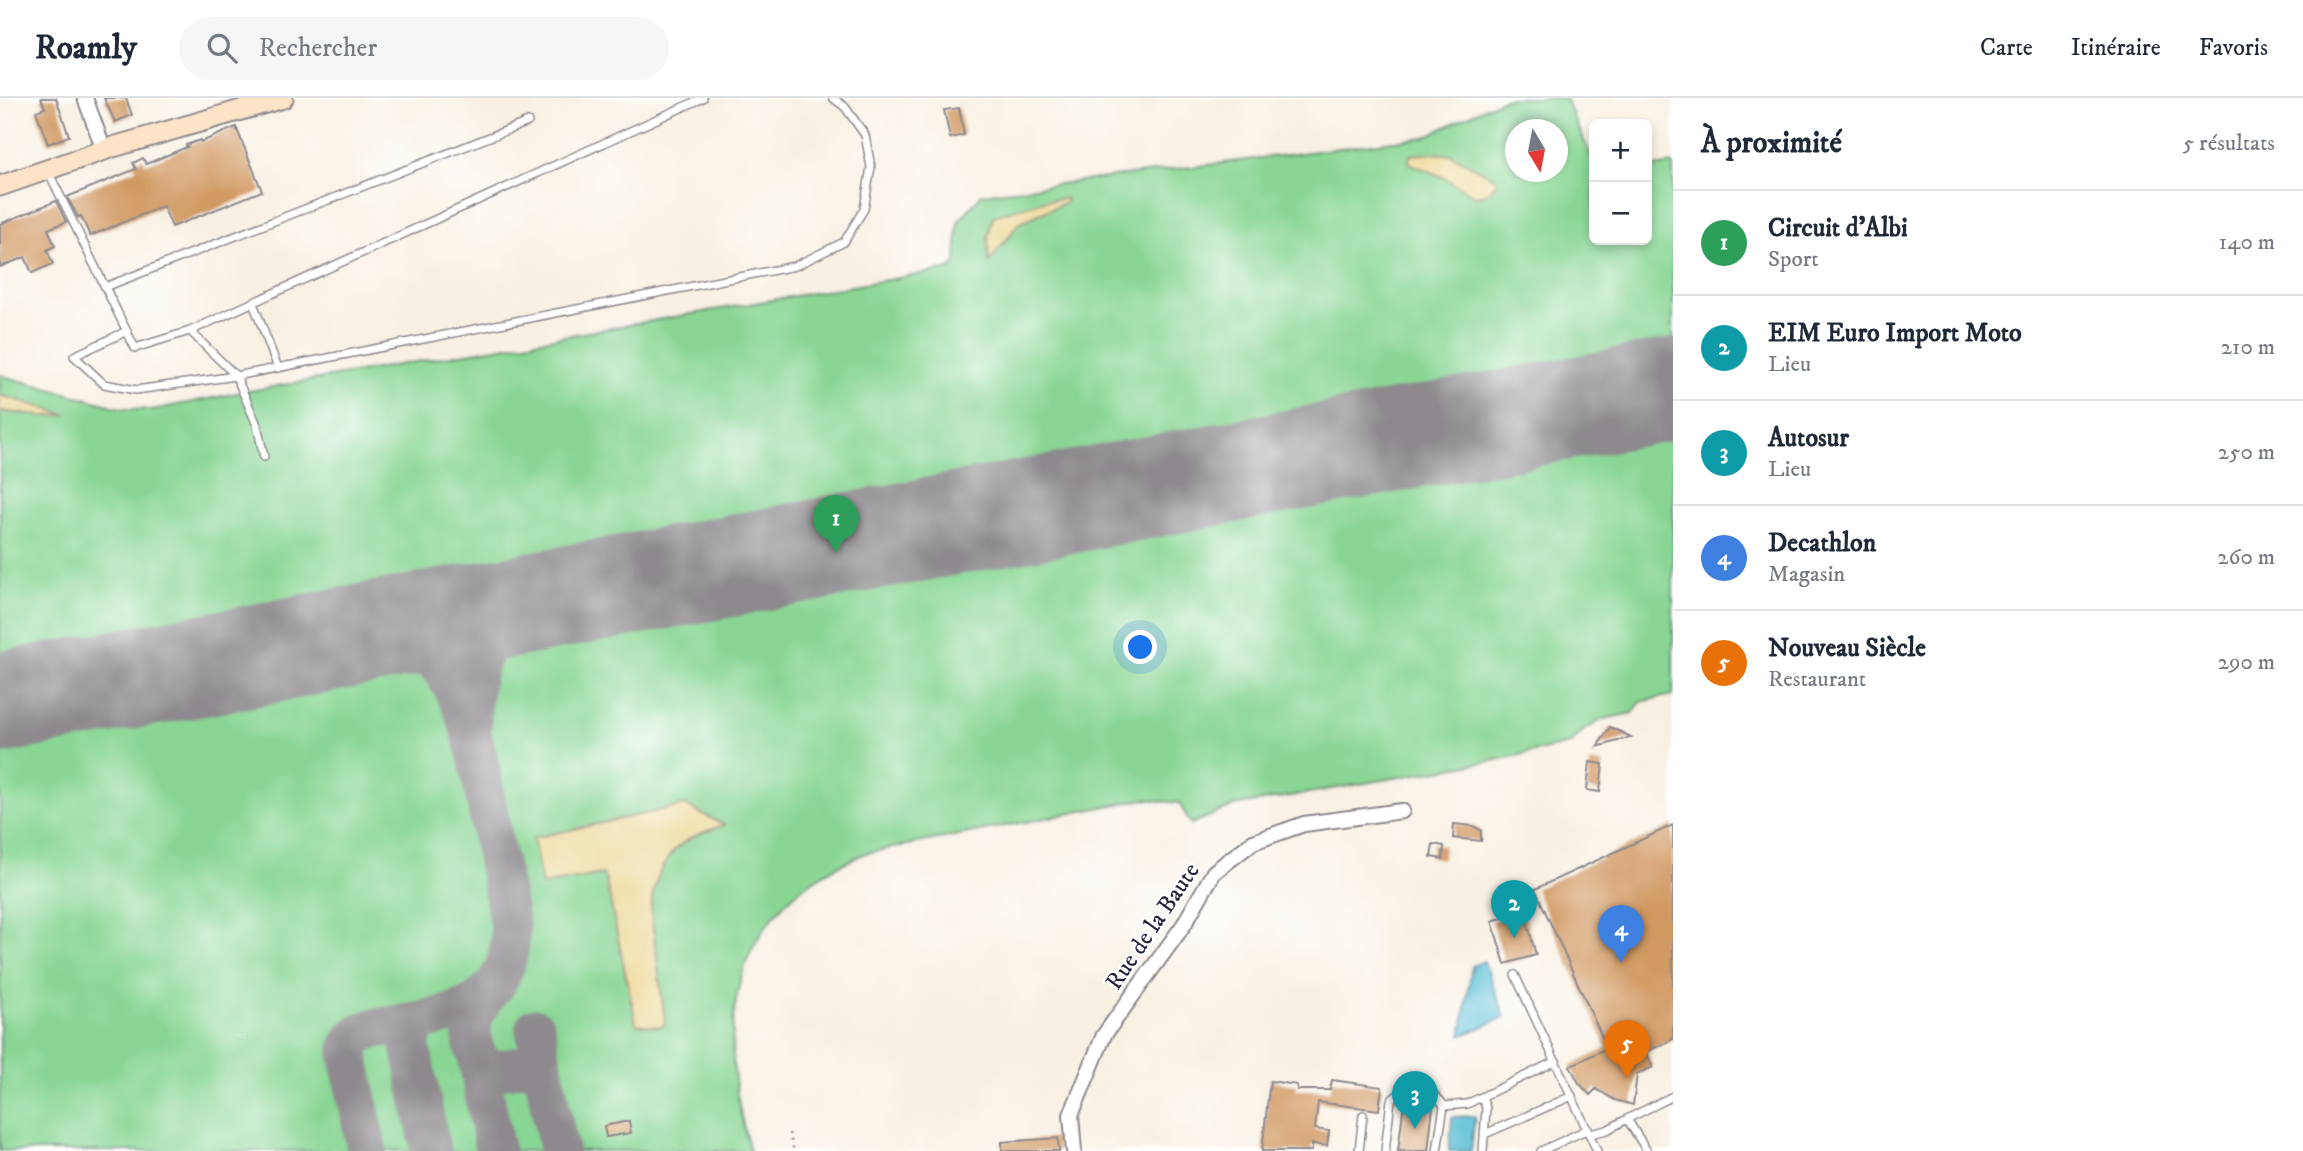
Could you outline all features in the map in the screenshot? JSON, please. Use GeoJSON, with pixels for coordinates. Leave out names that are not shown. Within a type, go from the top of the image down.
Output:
{"type":"FeatureCollection","features":[{"type":"Feature","properties":{"kind":"street"},"geometry":{"type":"LineString","coordinates":[[85,98],[104,150]]}},
{"type":"Feature","properties":{"kind":"street"},"geometry":{"type":"LineString","coordinates":[[0,186],[104,150],[283,98]]}},
{"type":"Feature","properties":{"kind":"street","name":"Rue de la Baute"},"geometry":{"type":"LineString","coordinates":[[1074,1151],[1071,1115],[1104,1035],[1183,926],[1214,872],[1253,842],[1291,828],[1402,811]]}},
{"type":"Feature","properties":{"kind":"lane"},"geometry":{"type":"LineString","coordinates":[[47,170],[135,348],[190,331],[703,98]]}},
{"type":"Feature","properties":{"kind":"lane"},"geometry":{"type":"LineString","coordinates":[[127,331],[74,356],[104,384],[135,390],[236,376],[795,266],[844,242],[864,209],[871,167],[864,135],[845,107],[833,98]]}},
{"type":"Feature","properties":{"kind":"lane"},"geometry":{"type":"LineString","coordinates":[[105,287],[528,122]]}},
{"type":"Feature","properties":{"kind":"lane"},"geometry":{"type":"LineString","coordinates":[[253,303],[278,368]]}},
{"type":"Feature","properties":{"kind":"lane"},"geometry":{"type":"LineString","coordinates":[[190,331],[236,376],[257,425],[264,457]]}},
{"type":"Feature","properties":{"kind":"lane"},"geometry":{"type":"LineString","coordinates":[[1515,975],[1597,1151]]}},
{"type":"Feature","properties":{"kind":"lane"},"geometry":{"type":"LineString","coordinates":[[1444,1107],[1467,1104],[1556,1061]]}},
{"type":"Feature","properties":{"kind":"lane"},"geometry":{"type":"LineString","coordinates":[[1385,1151],[1391,1100],[1407,1088],[1424,1089],[1437,1096],[1444,1107],[1437,1151]]}},
{"type":"Feature","properties":{"kind":"lane"},"geometry":{"type":"LineString","coordinates":[[1485,1134],[1572,1096]]}},
{"type":"Feature","properties":{"kind":"lane"},"geometry":{"type":"LineString","coordinates":[[1541,1151],[1589,1132],[1607,1129],[1673,1096]]}},
{"type":"Feature","properties":{"kind":"lane"},"geometry":{"type":"LineString","coordinates":[[1482,1097],[1486,1108],[1483,1151]]}},
{"type":"Feature","properties":{"kind":"lane"},"geometry":{"type":"LineString","coordinates":[[1359,1151],[1363,1115]]}},
{"type":"Feature","properties":{"kind":"lane"},"geometry":{"type":"LineString","coordinates":[[1627,1119],[1647,1151]]}},
{"type":"Feature","properties":{"kind":"path"},"geometry":{"type":"LineString","coordinates":[[789,1133],[794,1151]]}},
{"type":"Feature","properties":{"kind":"green space"},"geometry":{"type":"Polygon","coordinates":[[[1505,98],[1565,98],[1589,151],[1589,245],[1652,245],[1652,167],[1673,164],[1673,695],[1640,702],[1633,713],[1603,719],[1584,730],[1570,744],[1497,760],[1234,806],[1191,824],[1179,803],[1144,799],[866,853],[842,864],[805,886],[777,912],[756,942],[742,974],[735,1008],[733,1043],[735,1079],[750,1151],[0,1151],[0,375],[124,409],[152,410],[950,269],[956,263],[958,222],[982,194],[1425,137],[1505,98]]]}},
{"type":"Feature","properties":{"kind":"sand"},"geometry":{"type":"Polygon","coordinates":[[[1410,155],[1452,155],[1497,179],[1497,183],[1486,194],[1475,196],[1443,177],[1409,163],[1410,155]]]}},
{"type":"Feature","properties":{"kind":"sand"},"geometry":{"type":"Polygon","coordinates":[[[1067,198],[1066,202],[1019,223],[989,262],[988,237],[993,216],[1044,201],[1067,198]]]}},
{"type":"Feature","properties":{"kind":"sand"},"geometry":{"type":"Polygon","coordinates":[[[0,395],[67,415],[44,416],[0,411],[0,395]]]}},
{"type":"Feature","properties":{"kind":"sand"},"geometry":{"type":"Polygon","coordinates":[[[685,805],[724,825],[683,843],[668,859],[657,879],[651,912],[665,1021],[664,1026],[658,1027],[636,1024],[603,874],[542,885],[533,838],[685,805]]]}},
{"type":"Feature","properties":{"kind":"water"},"geometry":{"type":"Polygon","coordinates":[[[1484,961],[1505,1017],[1461,1036],[1472,966],[1484,961]]]}},
{"type":"Feature","properties":{"kind":"water"},"geometry":{"type":"Polygon","coordinates":[[[1475,1116],[1471,1151],[1449,1151],[1452,1117],[1475,1116]]]}},
{"type":"Feature","properties":{"kind":"building"},"geometry":{"type":"Polygon","coordinates":[[[41,98],[56,98],[69,136],[48,144],[36,111],[45,108],[41,98]]]}},
{"type":"Feature","properties":{"kind":"building"},"geometry":{"type":"Polygon","coordinates":[[[104,98],[126,98],[132,115],[115,122],[104,98]]]}},
{"type":"Feature","properties":{"kind":"building"},"geometry":{"type":"Polygon","coordinates":[[[959,108],[964,135],[950,138],[944,110],[959,108]]]}},
{"type":"Feature","properties":{"kind":"building"},"geometry":{"type":"Polygon","coordinates":[[[236,127],[262,191],[172,227],[163,206],[90,236],[81,216],[78,217],[67,197],[136,169],[133,163],[143,158],[146,164],[187,147],[186,145],[200,140],[201,142],[236,127]]]}},
{"type":"Feature","properties":{"kind":"building"},"geometry":{"type":"Polygon","coordinates":[[[56,201],[66,222],[48,229],[55,246],[47,250],[53,264],[32,273],[25,257],[0,267],[0,224],[56,201]]]}},
{"type":"Feature","properties":{"kind":"building"},"geometry":{"type":"Polygon","coordinates":[[[1610,727],[1631,737],[1597,747],[1610,727]]]}},
{"type":"Feature","properties":{"kind":"building"},"geometry":{"type":"Polygon","coordinates":[[[1590,762],[1603,764],[1600,792],[1587,790],[1590,762]]]}},
{"type":"Feature","properties":{"kind":"building"},"geometry":{"type":"Polygon","coordinates":[[[1454,824],[1473,826],[1481,830],[1481,841],[1453,838],[1454,824]]]}},
{"type":"Feature","properties":{"kind":"building"},"geometry":{"type":"Polygon","coordinates":[[[1673,825],[1673,1039],[1646,1052],[1653,1067],[1637,1074],[1633,1105],[1615,1100],[1596,1089],[1590,1095],[1579,1083],[1570,1066],[1607,1048],[1535,889],[1673,825]]]}},
{"type":"Feature","properties":{"kind":"building"},"geometry":{"type":"Polygon","coordinates":[[[1433,844],[1444,846],[1443,859],[1431,857],[1433,844]]]}},
{"type":"Feature","properties":{"kind":"building"},"geometry":{"type":"Polygon","coordinates":[[[1524,911],[1536,955],[1505,964],[1492,921],[1524,911]]]}},
{"type":"Feature","properties":{"kind":"building"},"geometry":{"type":"Polygon","coordinates":[[[1332,1080],[1382,1087],[1379,1110],[1318,1102],[1315,1129],[1329,1131],[1327,1146],[1312,1144],[1312,1151],[1262,1151],[1270,1081],[1297,1085],[1297,1090],[1330,1090],[1332,1080]]]}},
{"type":"Feature","properties":{"kind":"building"},"geometry":{"type":"Polygon","coordinates":[[[1404,1102],[1433,1106],[1428,1151],[1398,1151],[1404,1102]]]}},
{"type":"Feature","properties":{"kind":"building"},"geometry":{"type":"Polygon","coordinates":[[[629,1121],[631,1133],[606,1137],[604,1126],[629,1121]]]}},
{"type":"Feature","properties":{"kind":"building"},"geometry":{"type":"Polygon","coordinates":[[[1058,1138],[1059,1151],[1002,1151],[1002,1142],[1058,1138]]]}},
{"type":"Feature","properties":{"kind":"taxiway"},"geometry":{"type":"LineString","coordinates":[[472,724],[473,687],[484,650],[502,625],[540,602]]}},
{"type":"Feature","properties":{"kind":"taxiway"},"geometry":{"type":"LineString","coordinates":[[343,639],[383,638],[406,642],[427,655],[444,673],[458,697],[476,751],[510,929],[508,955],[501,976],[490,991],[475,1003],[437,1017],[368,1030],[352,1040],[349,1055],[367,1151]]}},
{"type":"Feature","properties":{"kind":"taxiway"},"geometry":{"type":"LineString","coordinates":[[486,996],[474,1015],[472,1037],[476,1053],[485,1065],[491,1068],[526,1066],[539,1071],[545,1079],[559,1151]]}},
{"type":"Feature","properties":{"kind":"taxiway"},"geometry":{"type":"LineString","coordinates":[[423,1021],[414,1028],[410,1044],[431,1151]]}},
{"type":"Feature","properties":{"kind":"taxiway"},"geometry":{"type":"LineString","coordinates":[[535,1028],[545,1079]]}},
{"type":"Feature","properties":{"kind":"taxiway"},"geometry":{"type":"LineString","coordinates":[[477,1055],[495,1151]]}},
{"type":"Feature","properties":{"kind":"runway"},"geometry":{"type":"LineString","coordinates":[[0,703],[1673,389]]}},
{"type":"Feature","properties":{"kind":"place","name":"Circuit d'Albi"},"geometry":{"type":"Point","coordinates":[836,553]}},
{"type":"Feature","properties":{"kind":"place","name":"EIM Euro Import Moto"},"geometry":{"type":"Point","coordinates":[1514,938]}},
{"type":"Feature","properties":{"kind":"place","name":"Decathlon"},"geometry":{"type":"Point","coordinates":[1621,963]}},
{"type":"Feature","properties":{"kind":"place","name":"Nouveau Siècle"},"geometry":{"type":"Point","coordinates":[1627,1078]}},
{"type":"Feature","properties":{"kind":"place","name":"Autosur"},"geometry":{"type":"Point","coordinates":[1415,1129]}}]}
